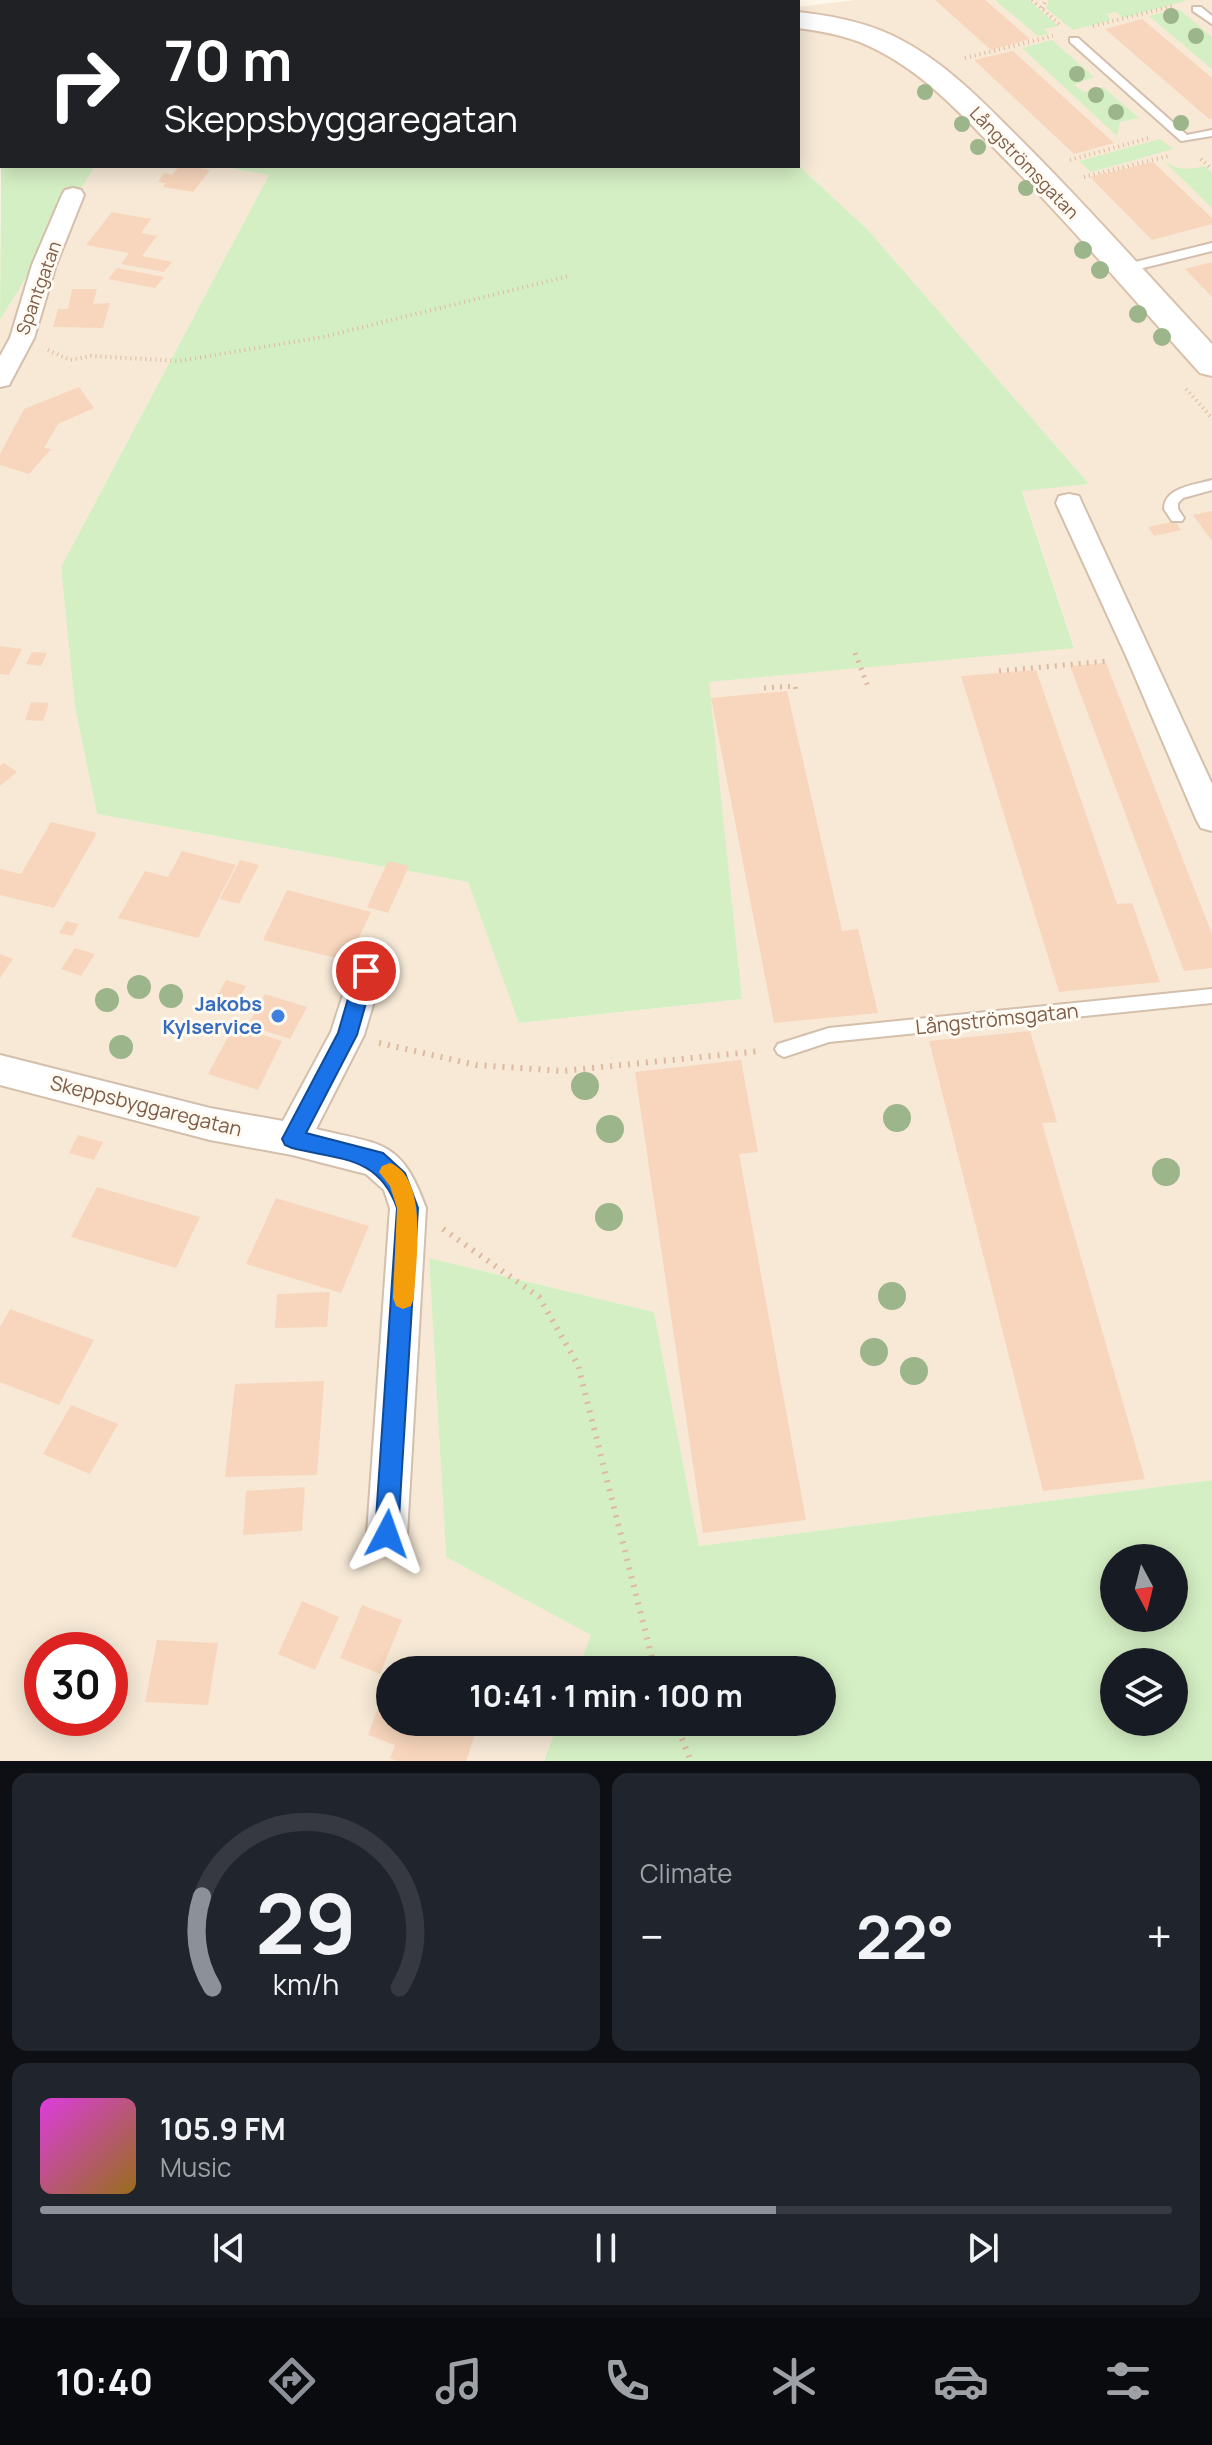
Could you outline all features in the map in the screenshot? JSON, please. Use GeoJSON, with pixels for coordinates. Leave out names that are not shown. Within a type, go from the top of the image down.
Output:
{"type":"FeatureCollection","features":[{"type":"Feature","properties":{"kind":"street","name":"Långströmsgatan"},"geometry":{"type":"LineString","coordinates":[[800,20],[839,26],[868,35],[891,45],[931,73],[1034,169],[1212,365]]}},
{"type":"Feature","properties":{"kind":"street","name":"Spantgatan"},"geometry":{"type":"LineString","coordinates":[[0,379],[22,338],[44,265],[73,195]]}},
{"type":"Feature","properties":{"kind":"street"},"geometry":{"type":"LineString","coordinates":[[1069,503],[1142,658],[1212,819]]}},
{"type":"Feature","properties":{"kind":"street"},"geometry":{"type":"LineString","coordinates":[[292,1139],[347,1035],[366,971]]}},
{"type":"Feature","properties":{"kind":"street","name":"Skeppsbyggaregatan"},"geometry":{"type":"LineString","coordinates":[[0,1070],[210,1124],[292,1139],[376,1160],[398,1180],[408,1208]]}},
{"type":"Feature","properties":{"kind":"street"},"geometry":{"type":"LineString","coordinates":[[387,1534],[408,1208]]}},
{"type":"Feature","properties":{"kind":"lane"},"geometry":{"type":"LineString","coordinates":[[1197,9],[1212,21]]}},
{"type":"Feature","properties":{"kind":"lane"},"geometry":{"type":"LineString","coordinates":[[1074,40],[1185,139],[1212,133]]}},
{"type":"Feature","properties":{"kind":"lane"},"geometry":{"type":"LineString","coordinates":[[1123,269],[1212,247]]}},
{"type":"Feature","properties":{"kind":"lane"},"geometry":{"type":"LineString","coordinates":[[1177,518],[1171,509],[1171,501],[1178,495],[1212,485]]}},
{"type":"Feature","properties":{"kind":"lane","name":"Långströmsgatan"},"geometry":{"type":"LineString","coordinates":[[784,1049],[829,1035],[1212,996]]}},
{"type":"Feature","properties":{"kind":"path"},"geometry":{"type":"LineString","coordinates":[[1032,0],[1060,24]]}},
{"type":"Feature","properties":{"kind":"path"},"geometry":{"type":"LineString","coordinates":[[1042,8],[1046,0]]}},
{"type":"Feature","properties":{"kind":"path"},"geometry":{"type":"LineString","coordinates":[[1057,164],[1175,131]]}},
{"type":"Feature","properties":{"kind":"path"},"geometry":{"type":"LineString","coordinates":[[1191,150],[1212,169]]}},
{"type":"Feature","properties":{"kind":"path"},"geometry":{"type":"LineString","coordinates":[[1072,180],[1181,152]]}},
{"type":"Feature","properties":{"kind":"path"},"geometry":{"type":"LineString","coordinates":[[22,338],[70,360],[91,356],[179,361],[323,337],[569,276]]}},
{"type":"Feature","properties":{"kind":"path"},"geometry":{"type":"LineString","coordinates":[[1183,386],[1212,418]]}},
{"type":"Feature","properties":{"kind":"path"},"geometry":{"type":"LineString","coordinates":[[855,653],[869,689]]}},
{"type":"Feature","properties":{"kind":"path"},"geometry":{"type":"LineString","coordinates":[[999,671],[1142,658]]}},
{"type":"Feature","properties":{"kind":"path"},"geometry":{"type":"LineString","coordinates":[[764,688],[795,686],[796,691]]}},
{"type":"Feature","properties":{"kind":"path"},"geometry":{"type":"LineString","coordinates":[[347,1035],[476,1065],[517,1069],[608,1068],[733,1053]]}},
{"type":"Feature","properties":{"kind":"path"},"geometry":{"type":"LineString","coordinates":[[408,1208],[539,1297],[578,1365],[651,1656]]}},
{"type":"Feature","properties":{"kind":"path"},"geometry":{"type":"LineString","coordinates":[[681,1736],[691,1761]]}},
{"type":"Feature","properties":{"kind":"shaded area"},"geometry":{"type":"Polygon","coordinates":[[[856,0],[1212,0],[1212,1480],[699,1546],[654,1312],[429,1258],[446,1557],[592,1635],[584,1656],[376,1656],[376,1736],[553,1736],[544,1761],[0,1761],[0,320],[94,168],[230,168],[269,175],[61,567],[75,707],[97,814],[468,882],[520,1023],[742,999],[708,682],[1074,647],[1022,490],[1089,484],[868,230],[800,167],[800,7],[856,0]]]}},
{"type":"Feature","properties":{"kind":"green space"},"geometry":{"type":"Polygon","coordinates":[[[995,0],[1029,0],[1058,26],[1044,29],[1049,34],[1038,36],[995,0]]]}},
{"type":"Feature","properties":{"kind":"green space"},"geometry":{"type":"Polygon","coordinates":[[[1049,0],[1185,1],[1123,18],[1116,12],[1106,14],[1111,20],[1073,30],[1046,8],[1049,0]]]}},
{"type":"Feature","properties":{"kind":"green space"},"geometry":{"type":"Polygon","coordinates":[[[1180,10],[1212,37],[1212,69],[1149,16],[1180,10]]]}},
{"type":"Feature","properties":{"kind":"green space"},"geometry":{"type":"Polygon","coordinates":[[[1052,40],[1094,77],[1074,85],[1084,92],[1103,87],[1139,118],[1120,122],[1117,136],[1022,48],[1052,40]]]}},
{"type":"Feature","properties":{"kind":"green space"},"geometry":{"type":"Polygon","coordinates":[[[1160,139],[1173,149],[1091,172],[1079,161],[1160,139]]]}},
{"type":"Feature","properties":{"kind":"green space"},"geometry":{"type":"Polygon","coordinates":[[[1163,160],[1183,169],[1205,166],[1212,173],[1212,208],[1163,160]]]}},
{"type":"Feature","properties":{"kind":"green space"},"geometry":{"type":"Polygon","coordinates":[[[800,167],[868,230],[1089,484],[1022,491],[1074,648],[709,682],[742,999],[519,1023],[468,882],[97,814],[75,707],[61,567],[269,175],[230,168],[800,167]]]}},
{"type":"Feature","properties":{"kind":"green space"},"geometry":{"type":"Polygon","coordinates":[[[1,168],[94,168],[0,320],[1,168]]]}},
{"type":"Feature","properties":{"kind":"green space"},"geometry":{"type":"Polygon","coordinates":[[[429,1258],[654,1312],[699,1546],[1212,1480],[1212,1761],[544,1761],[553,1736],[836,1736],[836,1656],[583,1656],[591,1635],[446,1557],[429,1258]]]}},
{"type":"Feature","properties":{"kind":"building"},"geometry":{"type":"Polygon","coordinates":[[[935,0],[985,0],[1030,39],[991,50],[935,0]]]}},
{"type":"Feature","properties":{"kind":"building"},"geometry":{"type":"Polygon","coordinates":[[[1142,19],[1212,78],[1212,118],[1209,119],[1105,29],[1142,19]]]}},
{"type":"Feature","properties":{"kind":"building"},"geometry":{"type":"Polygon","coordinates":[[[1013,51],[1114,143],[1074,154],[974,60],[1013,51]]]}},
{"type":"Feature","properties":{"kind":"building"},"geometry":{"type":"Polygon","coordinates":[[[1153,162],[1212,218],[1212,224],[1152,240],[1090,177],[1153,162]]]}},
{"type":"Feature","properties":{"kind":"building"},"geometry":{"type":"Polygon","coordinates":[[[177,168],[210,170],[193,192],[163,187],[166,183],[158,182],[164,173],[172,175],[177,168]]]}},
{"type":"Feature","properties":{"kind":"building"},"geometry":{"type":"Polygon","coordinates":[[[112,212],[151,219],[141,233],[157,236],[142,256],[172,262],[164,272],[121,264],[129,253],[86,245],[112,212]]]}},
{"type":"Feature","properties":{"kind":"building"},"geometry":{"type":"Polygon","coordinates":[[[1212,262],[1212,297],[1185,269],[1212,262]]]}},
{"type":"Feature","properties":{"kind":"building"},"geometry":{"type":"Polygon","coordinates":[[[117,268],[164,277],[155,288],[108,279],[117,268]]]}},
{"type":"Feature","properties":{"kind":"building"},"geometry":{"type":"Polygon","coordinates":[[[72,289],[97,289],[93,304],[110,303],[103,328],[53,327],[58,309],[68,309],[72,289]]]}},
{"type":"Feature","properties":{"kind":"building"},"geometry":{"type":"Polygon","coordinates":[[[79,387],[94,408],[58,424],[44,448],[51,449],[29,474],[0,465],[0,454],[24,409],[79,387]]]}},
{"type":"Feature","properties":{"kind":"building"},"geometry":{"type":"Polygon","coordinates":[[[1212,511],[1212,541],[1193,515],[1212,511]]]}},
{"type":"Feature","properties":{"kind":"building"},"geometry":{"type":"Polygon","coordinates":[[[1175,521],[1181,530],[1154,536],[1148,527],[1175,521]]]}},
{"type":"Feature","properties":{"kind":"building"},"geometry":{"type":"Polygon","coordinates":[[[0,646],[22,649],[9,675],[0,674],[0,646]]]}},
{"type":"Feature","properties":{"kind":"building"},"geometry":{"type":"Polygon","coordinates":[[[32,652],[47,653],[41,666],[26,664],[32,652]]]}},
{"type":"Feature","properties":{"kind":"building"},"geometry":{"type":"Polygon","coordinates":[[[1106,663],[1212,934],[1212,968],[1184,971],[1070,666],[1106,663]]]}},
{"type":"Feature","properties":{"kind":"building"},"geometry":{"type":"Polygon","coordinates":[[[1036,670],[1117,904],[1132,903],[1160,982],[1059,992],[961,676],[1036,670]]]}},
{"type":"Feature","properties":{"kind":"building"},"geometry":{"type":"Polygon","coordinates":[[[787,691],[842,931],[858,929],[878,1013],[774,1023],[711,698],[787,691]]]}},
{"type":"Feature","properties":{"kind":"building"},"geometry":{"type":"Polygon","coordinates":[[[31,702],[49,703],[43,721],[25,720],[31,702]]]}},
{"type":"Feature","properties":{"kind":"building"},"geometry":{"type":"Polygon","coordinates":[[[4,763],[17,772],[0,786],[0,766],[4,763]]]}},
{"type":"Feature","properties":{"kind":"building"},"geometry":{"type":"Polygon","coordinates":[[[51,822],[97,833],[54,908],[0,895],[0,869],[21,874],[51,822]]]}},
{"type":"Feature","properties":{"kind":"building"},"geometry":{"type":"Polygon","coordinates":[[[182,851],[236,865],[198,938],[118,918],[145,871],[168,877],[182,851]]]}},
{"type":"Feature","properties":{"kind":"building"},"geometry":{"type":"Polygon","coordinates":[[[240,860],[259,865],[239,904],[220,899],[240,860]]]}},
{"type":"Feature","properties":{"kind":"building"},"geometry":{"type":"Polygon","coordinates":[[[388,861],[409,866],[388,913],[367,907],[388,861]]]}},
{"type":"Feature","properties":{"kind":"building"},"geometry":{"type":"Polygon","coordinates":[[[287,890],[371,912],[348,961],[263,940],[287,890]]]}},
{"type":"Feature","properties":{"kind":"building"},"geometry":{"type":"Polygon","coordinates":[[[66,921],[79,924],[72,936],[59,933],[66,921]]]}},
{"type":"Feature","properties":{"kind":"building"},"geometry":{"type":"Polygon","coordinates":[[[75,948],[95,954],[81,976],[61,969],[75,948]]]}},
{"type":"Feature","properties":{"kind":"building"},"geometry":{"type":"Polygon","coordinates":[[[0,954],[13,959],[0,978],[0,954]]]}},
{"type":"Feature","properties":{"kind":"building"},"geometry":{"type":"Polygon","coordinates":[[[226,980],[246,986],[237,1002],[217,996],[226,980]]]}},
{"type":"Feature","properties":{"kind":"building","name":"Jakobs Kylservice"},"geometry":{"type":"Polygon","coordinates":[[[265,994],[307,1007],[290,1039],[248,1025],[265,994]]]}},
{"type":"Feature","properties":{"kind":"building"},"geometry":{"type":"Polygon","coordinates":[[[234,1026],[282,1041],[258,1090],[208,1074],[234,1026]]]}},
{"type":"Feature","properties":{"kind":"building"},"geometry":{"type":"Polygon","coordinates":[[[1030,1031],[1057,1122],[1042,1123],[1145,1479],[1043,1491],[929,1041],[1030,1031]]]}},
{"type":"Feature","properties":{"kind":"building"},"geometry":{"type":"Polygon","coordinates":[[[741,1060],[758,1152],[739,1154],[806,1520],[703,1533],[635,1072],[741,1060]]]}},
{"type":"Feature","properties":{"kind":"building"},"geometry":{"type":"Polygon","coordinates":[[[78,1135],[103,1142],[94,1160],[69,1153],[78,1135]]]}},
{"type":"Feature","properties":{"kind":"building"},"geometry":{"type":"Polygon","coordinates":[[[97,1187],[200,1217],[176,1268],[71,1237],[97,1187]]]}},
{"type":"Feature","properties":{"kind":"building"},"geometry":{"type":"Polygon","coordinates":[[[276,1198],[369,1226],[341,1293],[246,1264],[276,1198]]]}},
{"type":"Feature","properties":{"kind":"building"},"geometry":{"type":"Polygon","coordinates":[[[330,1292],[327,1327],[275,1328],[277,1294],[330,1292]]]}},
{"type":"Feature","properties":{"kind":"building"},"geometry":{"type":"Polygon","coordinates":[[[10,1309],[94,1340],[59,1405],[0,1382],[0,1327],[10,1309]]]}},
{"type":"Feature","properties":{"kind":"building"},"geometry":{"type":"Polygon","coordinates":[[[324,1381],[317,1475],[225,1477],[235,1384],[324,1381]]]}},
{"type":"Feature","properties":{"kind":"building"},"geometry":{"type":"Polygon","coordinates":[[[71,1405],[118,1424],[90,1474],[43,1454],[71,1405]]]}},
{"type":"Feature","properties":{"kind":"building"},"geometry":{"type":"Polygon","coordinates":[[[305,1487],[302,1531],[243,1535],[246,1491],[305,1487]]]}},
{"type":"Feature","properties":{"kind":"building"},"geometry":{"type":"Polygon","coordinates":[[[302,1601],[339,1617],[315,1670],[278,1654],[302,1601]]]}},
{"type":"Feature","properties":{"kind":"building"},"geometry":{"type":"Polygon","coordinates":[[[362,1605],[402,1620],[387,1656],[376,1656],[376,1672],[340,1658],[362,1605]]]}},
{"type":"Feature","properties":{"kind":"building"},"geometry":{"type":"Polygon","coordinates":[[[157,1640],[218,1643],[208,1705],[145,1702],[157,1640]]]}},
{"type":"Feature","properties":{"kind":"building"},"geometry":{"type":"Polygon","coordinates":[[[376,1714],[376,1736],[474,1736],[466,1761],[397,1761],[390,1758],[395,1745],[368,1735],[376,1714]]]}},
{"type":"Feature","properties":{"kind":"slow traffic"},"geometry":{"type":"LineString","coordinates":[[390,1172],[398,1180],[408,1208],[403,1298]]}},
{"type":"Feature","properties":{"kind":"place","name":"Jakobs Kylservice"},"geometry":{"type":"Point","coordinates":[278,1016]}},
{"type":"Feature","properties":{"kind":"route"},"geometry":{"type":"LineString","coordinates":[[366,971],[356,996],[347,1035],[292,1139],[376,1160],[398,1180],[408,1208],[387,1534]]}}]}
